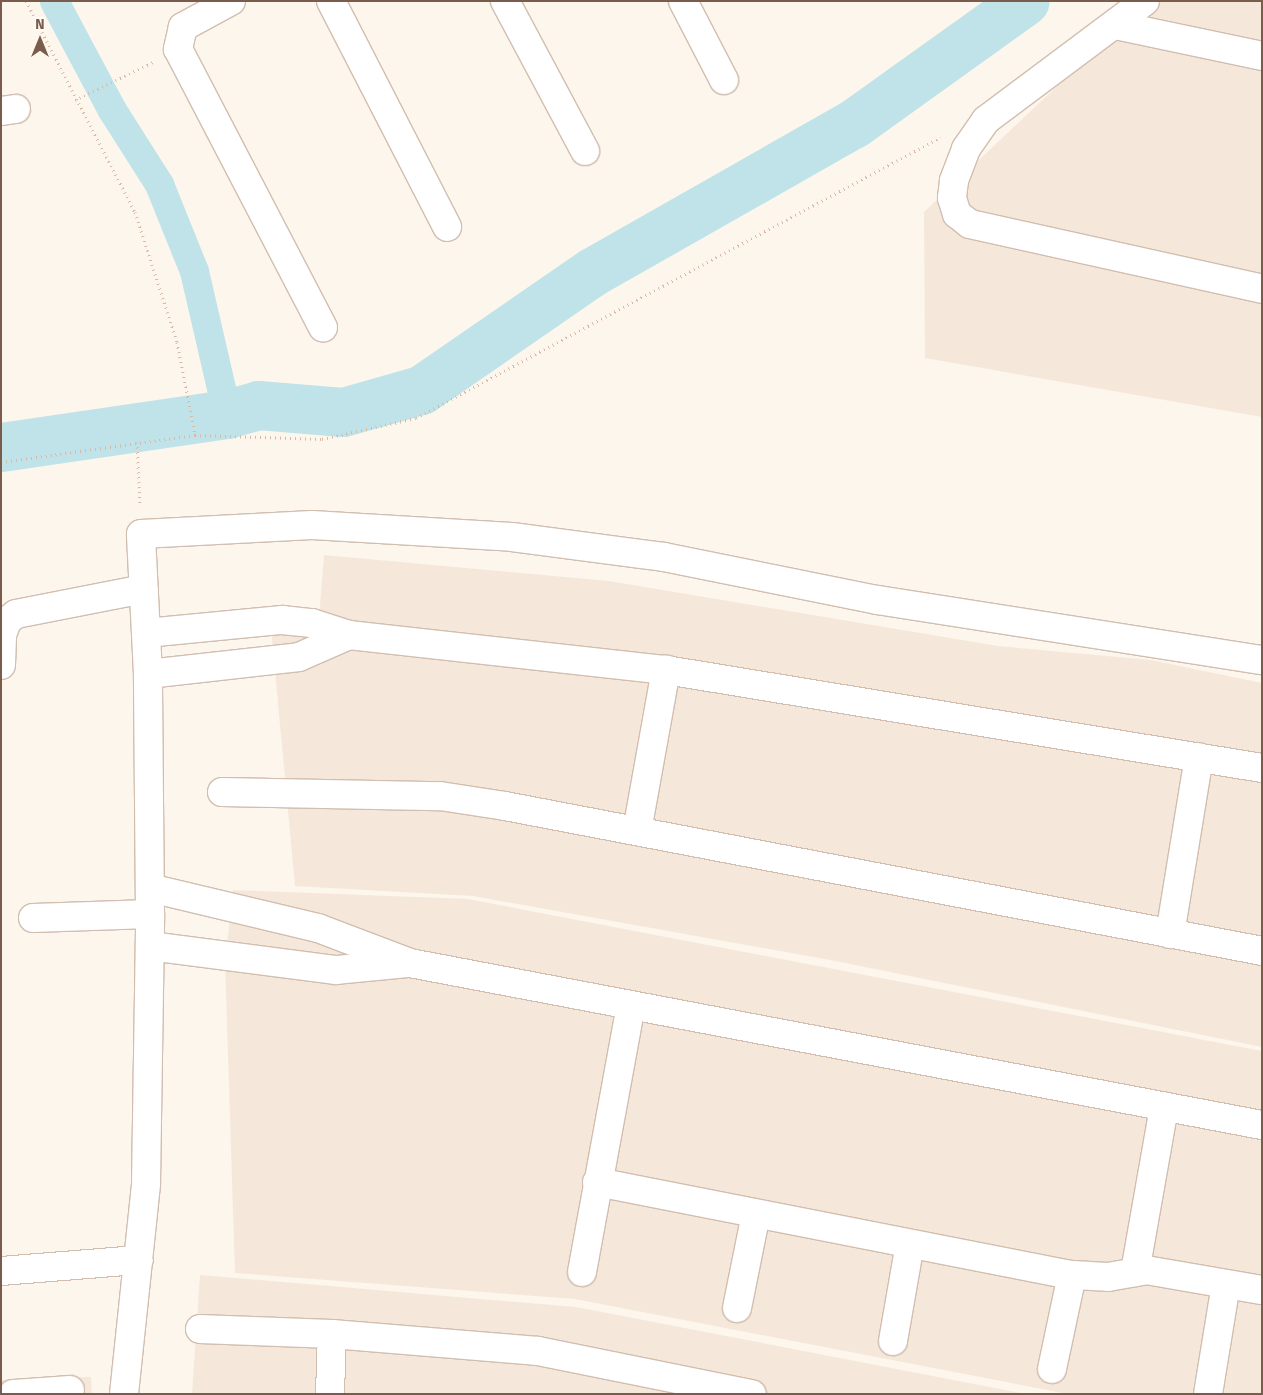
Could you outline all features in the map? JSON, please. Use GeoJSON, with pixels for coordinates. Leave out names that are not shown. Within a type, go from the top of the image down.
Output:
{"type":"FeatureCollection","features":[{"type":"Feature","properties":{"kind":"street"},"geometry":{"type":"LineString","coordinates":[[231,1],[183,27],[178,49],[323,327]]}},
{"type":"Feature","properties":{"kind":"street"},"geometry":{"type":"LineString","coordinates":[[331,1],[447,227]]}},
{"type":"Feature","properties":{"kind":"street"},"geometry":{"type":"LineString","coordinates":[[505,1],[585,151]]}},
{"type":"Feature","properties":{"kind":"street"},"geometry":{"type":"LineString","coordinates":[[683,1],[724,80]]}},
{"type":"Feature","properties":{"kind":"street"},"geometry":{"type":"LineString","coordinates":[[1145,1],[986,120],[966,149],[954,181],[952,198],[956,214],[970,224],[1262,289]]}},
{"type":"Feature","properties":{"kind":"street"},"geometry":{"type":"LineString","coordinates":[[1115,25],[1262,56]]}},
{"type":"Feature","properties":{"kind":"street"},"geometry":{"type":"LineString","coordinates":[[124,1394],[146,1183],[150,901],[148,674],[141,534],[312,525],[512,537],[664,557],[878,600],[1262,660]]}},
{"type":"Feature","properties":{"kind":"street"},"geometry":{"type":"LineString","coordinates":[[1,664],[2,635],[7,621],[16,614],[144,589]]}},
{"type":"Feature","properties":{"kind":"street"},"geometry":{"type":"LineString","coordinates":[[146,633],[282,620],[312,623],[350,635],[666,670],[1262,768]]}},
{"type":"Feature","properties":{"kind":"street"},"geometry":{"type":"LineString","coordinates":[[148,674],[299,657],[350,635]]}},
{"type":"Feature","properties":{"kind":"street"},"geometry":{"type":"LineString","coordinates":[[637,831],[666,670]]}},
{"type":"Feature","properties":{"kind":"street"},"geometry":{"type":"LineString","coordinates":[[1170,934],[1199,757]]}},
{"type":"Feature","properties":{"kind":"street"},"geometry":{"type":"LineString","coordinates":[[222,792],[440,796],[637,831],[1262,951]]}},
{"type":"Feature","properties":{"kind":"street"},"geometry":{"type":"LineString","coordinates":[[33,918],[150,901],[318,928],[410,963],[1262,1125]]}},
{"type":"Feature","properties":{"kind":"street"},"geometry":{"type":"LineString","coordinates":[[150,946],[336,970],[410,963]]}},
{"type":"Feature","properties":{"kind":"street"},"geometry":{"type":"LineString","coordinates":[[582,1272],[631,1005]]}},
{"type":"Feature","properties":{"kind":"street"},"geometry":{"type":"LineString","coordinates":[[1135,1272],[1164,1107]]}},
{"type":"Feature","properties":{"kind":"street"},"geometry":{"type":"LineString","coordinates":[[597,1182],[1072,1275],[1108,1277],[1151,1271],[1262,1290]]}},
{"type":"Feature","properties":{"kind":"street"},"geometry":{"type":"LineString","coordinates":[[737,1308],[756,1214]]}},
{"type":"Feature","properties":{"kind":"street"},"geometry":{"type":"LineString","coordinates":[[892,1340],[910,1244]]}},
{"type":"Feature","properties":{"kind":"street"},"geometry":{"type":"LineString","coordinates":[[1,1271],[139,1260]]}},
{"type":"Feature","properties":{"kind":"street"},"geometry":{"type":"LineString","coordinates":[[1052,1369],[1072,1275]]}},
{"type":"Feature","properties":{"kind":"street"},"geometry":{"type":"LineString","coordinates":[[1208,1394],[1226,1284]]}},
{"type":"Feature","properties":{"kind":"street"},"geometry":{"type":"LineString","coordinates":[[200,1328],[332,1334],[538,1351],[752,1394]]}},
{"type":"Feature","properties":{"kind":"street"},"geometry":{"type":"LineString","coordinates":[[330,1394],[332,1334]]}},
{"type":"Feature","properties":{"kind":"street"},"geometry":{"type":"LineString","coordinates":[[14,1394],[70,1390]]}},
{"type":"Feature","properties":{"kind":"path"},"geometry":{"type":"LineString","coordinates":[[26,1],[75,100],[135,212],[150,253],[177,342],[195,435]]}},
{"type":"Feature","properties":{"kind":"path"},"geometry":{"type":"LineString","coordinates":[[75,100],[178,49]]}},
{"type":"Feature","properties":{"kind":"path"},"geometry":{"type":"LineString","coordinates":[[1,462],[195,435],[322,439],[416,418],[943,136]]}},
{"type":"Feature","properties":{"kind":"path"},"geometry":{"type":"LineString","coordinates":[[137,442],[141,534]]}},
{"type":"Feature","properties":{"kind":"shaded area"},"geometry":{"type":"Polygon","coordinates":[[[1159,1],[1262,1],[1262,417],[925,358],[924,212],[1090,55],[1159,1]]]}},
{"type":"Feature","properties":{"kind":"shaded area"},"geometry":{"type":"Polygon","coordinates":[[[324,555],[609,581],[998,646],[1151,660],[1262,683],[1262,1047],[830,960],[473,896],[295,886],[270,617],[319,617],[324,555]]]}},
{"type":"Feature","properties":{"kind":"shaded area"},"geometry":{"type":"Polygon","coordinates":[[[233,890],[468,899],[1262,1051],[1262,1394],[1068,1394],[575,1299],[235,1273],[225,962],[233,890]]]}},
{"type":"Feature","properties":{"kind":"shaded area"},"geometry":{"type":"Polygon","coordinates":[[[200,1275],[576,1307],[1026,1394],[192,1394],[200,1275]]]}},
{"type":"Feature","properties":{"kind":"shaded area"},"geometry":{"type":"Polygon","coordinates":[[[91,1377],[92,1394],[1,1394],[1,1380],[91,1377]]]}},
{"type":"Feature","properties":{"kind":"waterway"},"geometry":{"type":"LineString","coordinates":[[54,1],[112,110],[159,184],[194,271],[227,414]]}},
{"type":"Feature","properties":{"kind":"waterway"},"geometry":{"type":"LineString","coordinates":[[1,447],[227,414],[258,405],[343,412],[421,390],[592,272],[853,124],[1025,1]]}}]}
